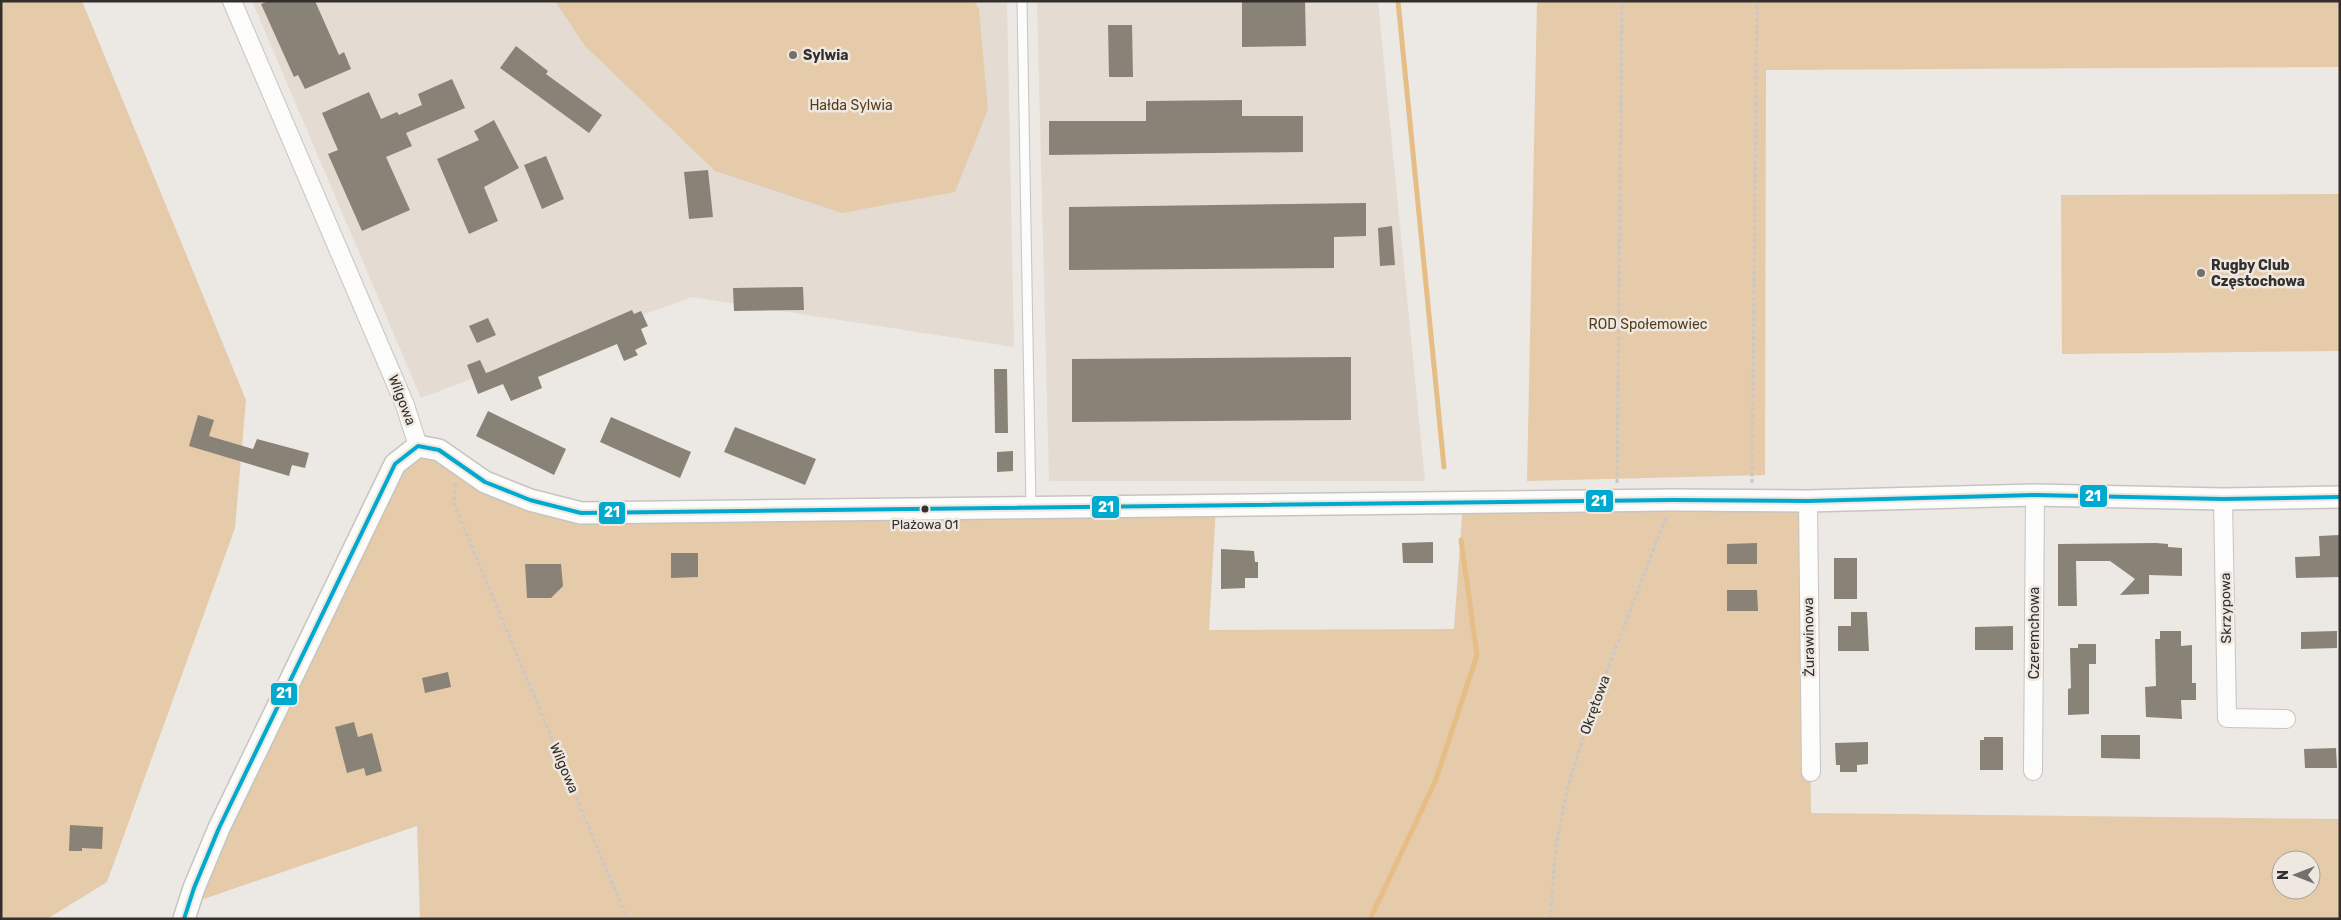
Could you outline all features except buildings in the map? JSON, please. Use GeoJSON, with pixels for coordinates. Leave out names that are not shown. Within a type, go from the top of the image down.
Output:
{"type":"FeatureCollection","features":[{"type":"Feature","properties":{"kind":"street","name":"Wilgowa"},"geometry":{"type":"LineString","coordinates":[[232,1],[405,405],[418,446]]}},
{"type":"Feature","properties":{"kind":"street"},"geometry":{"type":"LineString","coordinates":[[184,919],[194,888],[219,828],[395,464],[418,446],[439,450],[459,466],[485,482],[530,500],[581,514],[1672,500],[1808,502],[2034,495],[2223,499],[2340,497]]}},
{"type":"Feature","properties":{"kind":"street","name":"Czeremchowa"},"geometry":{"type":"LineString","coordinates":[[2033,771],[2034,495]]}},
{"type":"Feature","properties":{"kind":"street","name":"Skrzypowa"},"geometry":{"type":"LineString","coordinates":[[2223,499],[2227,718],[2286,719]]}},
{"type":"Feature","properties":{"kind":"street","name":"Żurawinowa"},"geometry":{"type":"LineString","coordinates":[[1808,502],[1811,772]]}},
{"type":"Feature","properties":{"kind":"lane"},"geometry":{"type":"LineString","coordinates":[[1022,1],[1032,508]]}},
{"type":"Feature","properties":{"kind":"path"},"geometry":{"type":"LineString","coordinates":[[1617,501],[1622,1]]}},
{"type":"Feature","properties":{"kind":"path"},"geometry":{"type":"LineString","coordinates":[[1752,501],[1757,1]]}},
{"type":"Feature","properties":{"kind":"path","name":"Wilgowa"},"geometry":{"type":"LineString","coordinates":[[459,466],[454,486],[454,504],[627,919]]}},
{"type":"Feature","properties":{"kind":"path","name":"Okrętowa"},"geometry":{"type":"LineString","coordinates":[[1550,919],[1556,846],[1568,786],[1592,710],[1672,500]]}},
{"type":"Feature","properties":{"kind":"shaded area"},"geometry":{"type":"Polygon","coordinates":[[[252,1],[1007,1],[1014,347],[691,297],[421,398],[252,1]]]}},
{"type":"Feature","properties":{"kind":"shaded area"},"geometry":{"type":"Polygon","coordinates":[[[1037,1],[1378,1],[1425,481],[1049,481],[1037,1]]]}},
{"type":"Feature","properties":{"kind":"green space"},"geometry":{"type":"Polygon","coordinates":[[[1,1],[82,1],[246,400],[235,528],[107,882],[47,919],[1,919],[1,1]]]}},
{"type":"Feature","properties":{"kind":"green space","name":"Hałda Sylwia"},"geometry":{"type":"Polygon","coordinates":[[[555,1],[975,1],[979,10],[988,110],[955,192],[842,213],[715,171],[585,46],[555,1]]]}},
{"type":"Feature","properties":{"kind":"green space","name":"ROD Społemowiec"},"geometry":{"type":"Polygon","coordinates":[[[1537,1],[2340,1],[2340,67],[1766,70],[1765,475],[1527,481],[1537,1]]]}},
{"type":"Feature","properties":{"kind":"green space","name":"Rugby Club Częstochowa"},"geometry":{"type":"Polygon","coordinates":[[[2340,194],[2340,351],[2062,354],[2061,195],[2340,194]]]}},
{"type":"Feature","properties":{"kind":"green space"},"geometry":{"type":"Polygon","coordinates":[[[418,446],[581,513],[1216,506],[1209,630],[1454,629],[1463,503],[1808,501],[1811,813],[2340,819],[2340,919],[420,919],[417,826],[189,904],[287,687],[418,446]]]}},
{"type":"Feature","properties":{"kind":"waterway"},"geometry":{"type":"LineString","coordinates":[[1398,1],[1444,467]]}},
{"type":"Feature","properties":{"kind":"waterway"},"geometry":{"type":"LineString","coordinates":[[1370,919],[1435,782],[1477,655],[1461,540]]}},
{"type":"Feature","properties":{"kind":"transit line","name":"21"},"geometry":{"type":"LineString","coordinates":[[184,919],[194,888],[219,828],[395,464],[418,446],[439,450],[485,482],[530,500],[581,513],[1672,500],[1808,501],[2035,495],[2223,499],[2340,497]]}},
{"type":"Feature","properties":{"kind":"place","name":"Sylwia"},"geometry":{"type":"Point","coordinates":[793,55]}},
{"type":"Feature","properties":{"kind":"place","name":"Rugby Club Częstochowa"},"geometry":{"type":"Point","coordinates":[2201,273]}},
{"type":"Feature","properties":{"kind":"place","name":"Plażowa 01"},"geometry":{"type":"Point","coordinates":[925,509]}}]}
